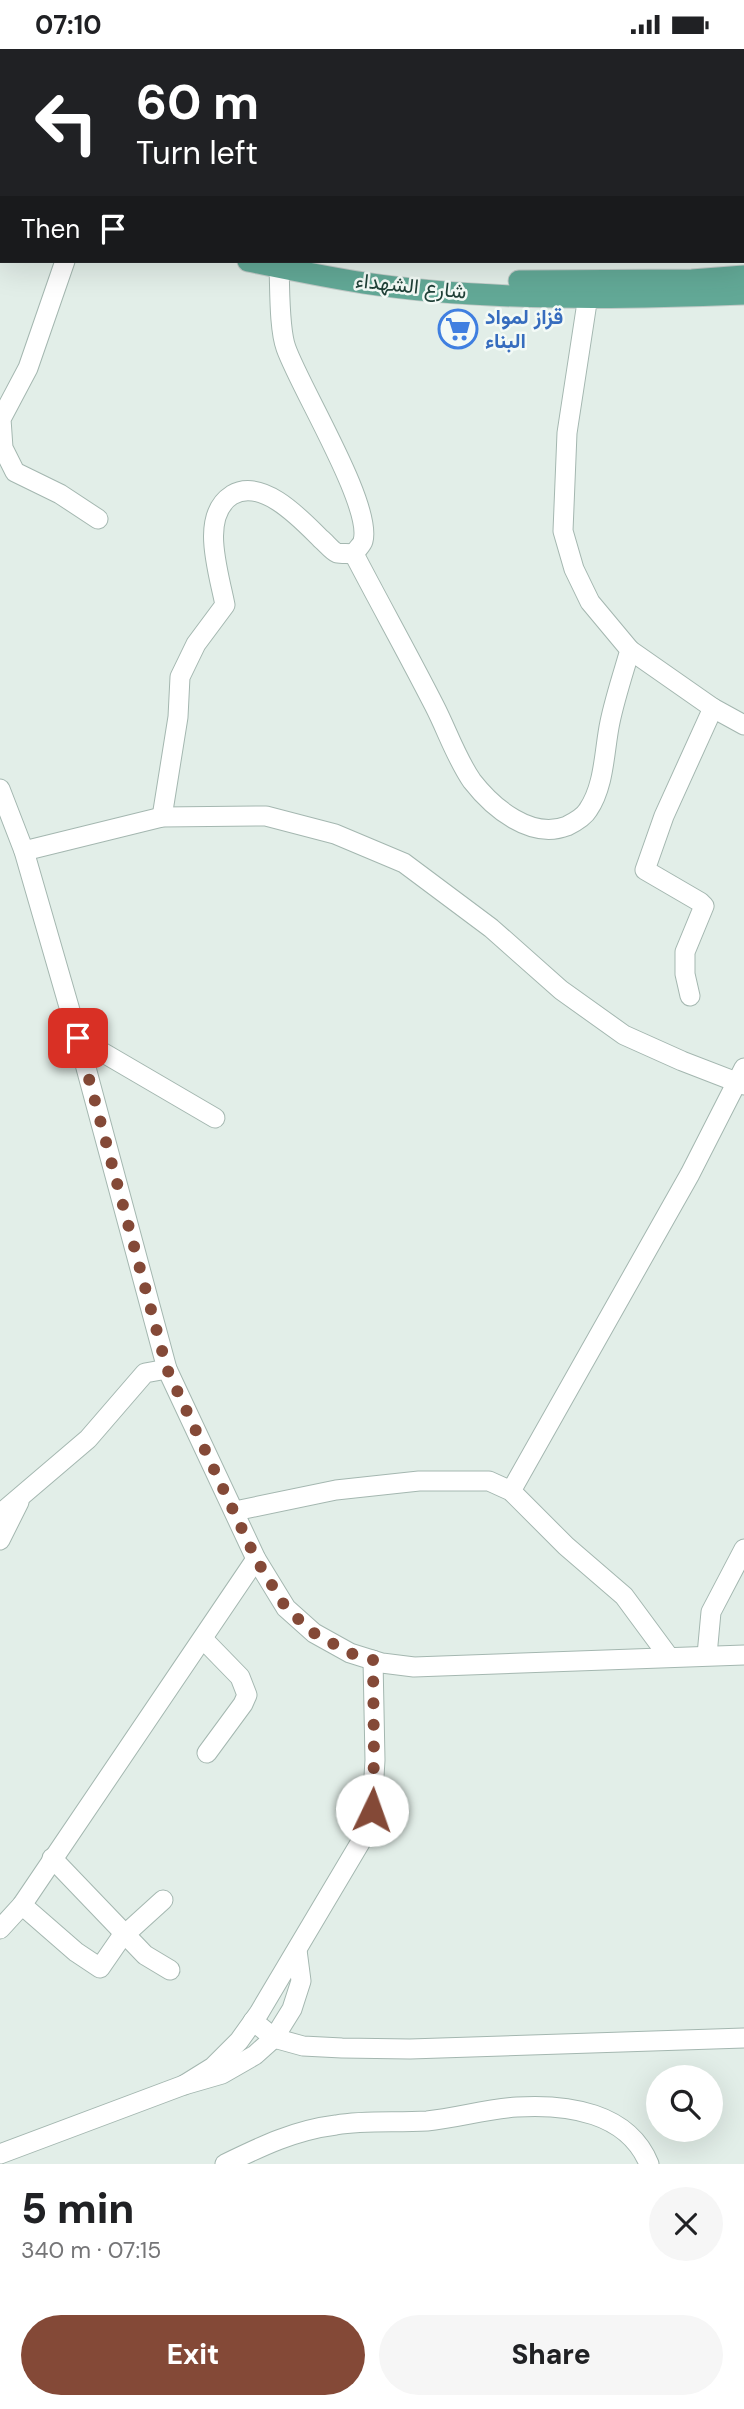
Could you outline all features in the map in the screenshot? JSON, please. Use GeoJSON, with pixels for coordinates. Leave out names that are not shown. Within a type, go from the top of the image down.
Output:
{"type":"FeatureCollection","features":[{"type":"Feature","properties":{"kind":"main road","name":"شارع الشهداء"},"geometry":{"type":"LineString","coordinates":[[260,263],[366,283],[445,292],[588,296],[744,294]]}},
{"type":"Feature","properties":{"kind":"main road","name":"شارع الشهداء"},"geometry":{"type":"LineString","coordinates":[[330,263],[379,271],[500,280],[692,280],[744,277]]}},
{"type":"Feature","properties":{"kind":"street"},"geometry":{"type":"LineString","coordinates":[[64,263],[28,368],[1,419],[3,448],[15,473],[60,493],[98,519]]}},
{"type":"Feature","properties":{"kind":"street"},"geometry":{"type":"LineString","coordinates":[[279,268],[284,344],[302,386],[338,454],[358,503],[363,542],[354,554]]}},
{"type":"Feature","properties":{"kind":"street"},"geometry":{"type":"LineString","coordinates":[[588,296],[567,433],[563,531],[574,569],[590,602],[630,650],[713,708],[744,725]]}},
{"type":"Feature","properties":{"kind":"street"},"geometry":{"type":"LineString","coordinates":[[162,817],[178,717],[180,677],[196,643],[225,605],[212,529],[217,509],[240,491],[266,493],[337,553],[354,554]]}},
{"type":"Feature","properties":{"kind":"street"},"geometry":{"type":"LineString","coordinates":[[354,554],[471,779],[492,803],[531,827],[562,827],[572,823],[588,810],[603,767],[610,722],[630,650]]}},
{"type":"Feature","properties":{"kind":"street"},"geometry":{"type":"LineString","coordinates":[[690,996],[685,974],[685,952],[704,906],[645,870],[664,816],[713,708]]}},
{"type":"Feature","properties":{"kind":"street"},"geometry":{"type":"LineString","coordinates":[[0,789],[24,851],[78,1038],[167,1369],[256,1559],[286,1608],[314,1633],[350,1653],[414,1667],[744,1655]]}},
{"type":"Feature","properties":{"kind":"street"},"geometry":{"type":"LineString","coordinates":[[24,851],[162,817],[267,816],[335,834],[404,863],[491,928],[561,990],[624,1035],[682,1061],[742,1078],[510,1491]]}},
{"type":"Feature","properties":{"kind":"street"},"geometry":{"type":"LineString","coordinates":[[78,1038],[215,1118]]}},
{"type":"Feature","properties":{"kind":"street"},"geometry":{"type":"LineString","coordinates":[[0,1514],[88,1439],[145,1373],[167,1369]]}},
{"type":"Feature","properties":{"kind":"street"},"geometry":{"type":"LineString","coordinates":[[235,1511],[335,1490],[419,1481],[489,1481],[510,1491],[566,1546],[624,1596],[669,1657]]}},
{"type":"Feature","properties":{"kind":"street"},"geometry":{"type":"LineString","coordinates":[[0,1540],[21,1498]]}},
{"type":"Feature","properties":{"kind":"street"},"geometry":{"type":"LineString","coordinates":[[707,1655],[711,1612],[744,1549]]}},
{"type":"Feature","properties":{"kind":"street"},"geometry":{"type":"LineString","coordinates":[[0,1929],[22,1905],[256,1559]]}},
{"type":"Feature","properties":{"kind":"street"},"geometry":{"type":"LineString","coordinates":[[203,1639],[240,1677],[247,1695],[207,1752]]}},
{"type":"Feature","properties":{"kind":"street"},"geometry":{"type":"LineString","coordinates":[[184,2085],[213,2067],[239,2041],[360,1843],[372,1810],[373,1660]]}},
{"type":"Feature","properties":{"kind":"street"},"geometry":{"type":"LineString","coordinates":[[52,1858],[145,1955],[170,1970]]}},
{"type":"Feature","properties":{"kind":"street"},"geometry":{"type":"LineString","coordinates":[[22,1905],[76,1952],[100,1968],[125,1935],[163,1900]]}},
{"type":"Feature","properties":{"kind":"street"},"geometry":{"type":"LineString","coordinates":[[0,2154],[184,2085],[222,2074],[255,2055],[274,2038],[292,2009],[301,1981],[297,1950]]}},
{"type":"Feature","properties":{"kind":"street"},"geometry":{"type":"LineString","coordinates":[[253,2021],[274,2038],[303,2046],[410,2049],[744,2038]]}},
{"type":"Feature","properties":{"kind":"street"},"geometry":{"type":"LineString","coordinates":[[225,2164],[277,2139],[313,2129],[361,2122],[426,2121],[536,2106],[578,2111],[617,2124],[636,2140],[649,2164]]}},
{"type":"Feature","properties":{"kind":"place","name":"قزاز لمواد البناء"},"geometry":{"type":"Point","coordinates":[458,329]}},
{"type":"Feature","properties":{"kind":"route"},"geometry":{"type":"LineString","coordinates":[[78,1038],[167,1369],[256,1559],[286,1608],[314,1633],[350,1653],[373,1660],[372,1810]]}}]}
